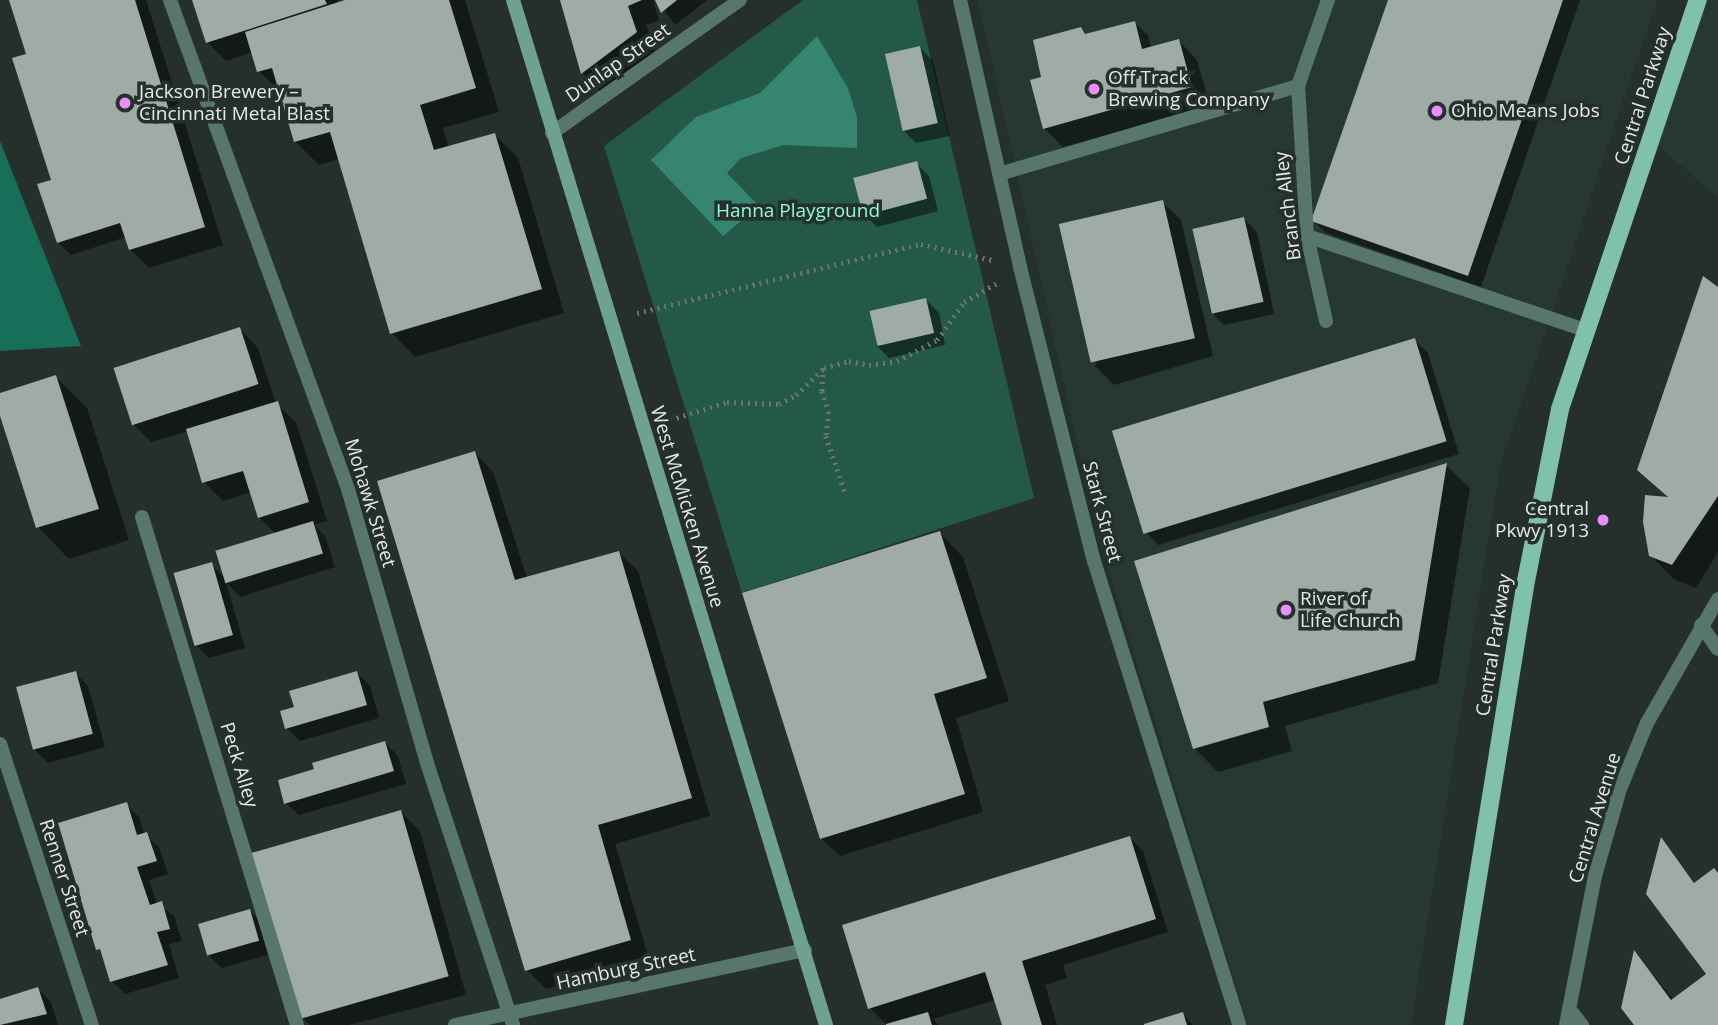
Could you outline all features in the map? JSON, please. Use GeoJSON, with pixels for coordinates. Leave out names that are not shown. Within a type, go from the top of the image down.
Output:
{"type":"FeatureCollection","features":[{"type":"Feature","properties":{"kind":"main road","name":"Central Parkway"},"geometry":{"type":"LineString","coordinates":[[1454,1025],[1526,580],[1560,409],[1698,0]]}},
{"type":"Feature","properties":{"kind":"street","name":"Mohawk Street"},"geometry":{"type":"LineString","coordinates":[[170,0],[348,489],[426,760],[511,1019]]}},
{"type":"Feature","properties":{"kind":"street","name":"West McMicken Avenue"},"geometry":{"type":"LineString","coordinates":[[513,0],[827,1025]]}},
{"type":"Feature","properties":{"kind":"street","name":"Dunlap Street"},"geometry":{"type":"LineString","coordinates":[[552,133],[740,0]]}},
{"type":"Feature","properties":{"kind":"street","name":"Stark Street"},"geometry":{"type":"LineString","coordinates":[[960,0],[1020,267],[1094,561],[1238,1025]]}},
{"type":"Feature","properties":{"kind":"street"},"geometry":{"type":"LineString","coordinates":[[999,174],[1298,86],[1328,0]]}},
{"type":"Feature","properties":{"kind":"street","name":"Branch Alley"},"geometry":{"type":"LineString","coordinates":[[1298,86],[1307,236],[1326,321]]}},
{"type":"Feature","properties":{"kind":"street"},"geometry":{"type":"LineString","coordinates":[[1307,236],[1587,331]]}},
{"type":"Feature","properties":{"kind":"street","name":"Peck Alley"},"geometry":{"type":"LineString","coordinates":[[142,517],[297,1025]]}},
{"type":"Feature","properties":{"kind":"street","name":"Central Avenue"},"geometry":{"type":"LineString","coordinates":[[1566,1025],[1595,876],[1620,789],[1647,723],[1718,599]]}},
{"type":"Feature","properties":{"kind":"street"},"geometry":{"type":"LineString","coordinates":[[1701,625],[1718,649]]}},
{"type":"Feature","properties":{"kind":"street","name":"Renner Street"},"geometry":{"type":"LineString","coordinates":[[0,744],[92,1025]]}},
{"type":"Feature","properties":{"kind":"street","name":"Hamburg Street"},"geometry":{"type":"LineString","coordinates":[[455,1025],[511,1019],[805,950]]}},
{"type":"Feature","properties":{"kind":"street"},"geometry":{"type":"LineString","coordinates":[[1569,1009],[1582,1025]]}},
{"type":"Feature","properties":{"kind":"path"},"geometry":{"type":"LineString","coordinates":[[610,320],[921,244],[1020,267]]}},
{"type":"Feature","properties":{"kind":"path"},"geometry":{"type":"LineString","coordinates":[[643,430],[727,402],[779,404],[796,395],[824,368],[849,361],[869,365],[897,361],[937,340],[964,302],[1020,267]]}},
{"type":"Feature","properties":{"kind":"path"},"geometry":{"type":"LineString","coordinates":[[824,368],[822,391],[829,412],[826,436],[845,492]]}},
{"type":"Feature","properties":{"kind":"shaded area"},"geometry":{"type":"Polygon","coordinates":[[[978,0],[1657,0],[1500,466],[1411,1025],[1248,1025],[1098,535],[978,0]]]}},
{"type":"Feature","properties":{"kind":"shaded area"},"geometry":{"type":"Polygon","coordinates":[[[1698,0],[1718,0],[1718,198],[1650,138],[1698,0]]]}},
{"type":"Feature","properties":{"kind":"shaded area"},"geometry":{"type":"Polygon","coordinates":[[[817,36],[848,88],[857,117],[857,148],[783,145],[741,158],[727,173],[759,206],[723,236],[651,160],[696,117],[760,93],[817,36]]]}},
{"type":"Feature","properties":{"kind":"shaded area"},"geometry":{"type":"Polygon","coordinates":[[[0,141],[81,346],[0,351],[0,141]]]}},
{"type":"Feature","properties":{"kind":"green space","name":"Hanna Playground"},"geometry":{"type":"Polygon","coordinates":[[[803,0],[917,0],[1034,498],[742,593],[604,146],[803,0]]]}},
{"type":"Feature","properties":{"kind":"building"},"geometry":{"type":"Polygon","coordinates":[[[9,0],[135,0],[205,227],[129,250],[120,223],[57,243],[37,184],[51,180],[12,58],[26,54],[9,0]]]}},
{"type":"Feature","properties":{"kind":"building"},"geometry":{"type":"Polygon","coordinates":[[[192,0],[325,0],[327,4],[206,43],[192,0]]]}},
{"type":"Feature","properties":{"kind":"building"},"geometry":{"type":"Polygon","coordinates":[[[345,0],[449,0],[476,88],[420,105],[434,150],[495,133],[542,289],[390,334],[330,132],[294,142],[272,68],[257,72],[245,32],[345,0]]]}},
{"type":"Feature","properties":{"kind":"building"},"geometry":{"type":"Polygon","coordinates":[[[560,0],[642,0],[628,6],[637,32],[581,74],[560,0]]]}},
{"type":"Feature","properties":{"kind":"building"},"geometry":{"type":"Polygon","coordinates":[[[655,0],[677,0],[661,13],[655,0]]]}},
{"type":"Feature","properties":{"kind":"building","name":"Ohio Means Jobs"},"geometry":{"type":"Polygon","coordinates":[[[1388,0],[1563,0],[1468,276],[1311,221],[1388,0]]]}},
{"type":"Feature","properties":{"kind":"building"},"geometry":{"type":"Polygon","coordinates":[[[1135,21],[1142,49],[1179,39],[1192,87],[1043,129],[1030,80],[1041,77],[1033,40],[1081,27],[1085,34],[1135,21]]]}},
{"type":"Feature","properties":{"kind":"building"},"geometry":{"type":"Polygon","coordinates":[[[920,46],[938,123],[903,131],[885,54],[920,46]]]}},
{"type":"Feature","properties":{"kind":"building"},"geometry":{"type":"Polygon","coordinates":[[[917,161],[927,199],[863,216],[853,178],[917,161]]]}},
{"type":"Feature","properties":{"kind":"building"},"geometry":{"type":"Polygon","coordinates":[[[1163,200],[1195,338],[1091,362],[1059,224],[1163,200]]]}},
{"type":"Feature","properties":{"kind":"building"},"geometry":{"type":"Polygon","coordinates":[[[1244,217],[1264,302],[1212,314],[1192,229],[1244,217]]]}},
{"type":"Feature","properties":{"kind":"building"},"geometry":{"type":"Polygon","coordinates":[[[1703,276],[1718,287],[1718,496],[1672,565],[1649,556],[1643,522],[1645,495],[1668,497],[1637,470],[1703,276]]]}},
{"type":"Feature","properties":{"kind":"building"},"geometry":{"type":"Polygon","coordinates":[[[926,298],[934,333],[878,346],[869,311],[926,298]]]}},
{"type":"Feature","properties":{"kind":"building"},"geometry":{"type":"Polygon","coordinates":[[[240,327],[259,384],[132,425],[114,368],[240,327]]]}},
{"type":"Feature","properties":{"kind":"building"},"geometry":{"type":"Polygon","coordinates":[[[1415,338],[1447,441],[1143,534],[1112,431],[1415,338]]]}},
{"type":"Feature","properties":{"kind":"building"},"geometry":{"type":"Polygon","coordinates":[[[56,375],[99,509],[36,528],[0,416],[0,393],[56,375]]]}},
{"type":"Feature","properties":{"kind":"building"},"geometry":{"type":"Polygon","coordinates":[[[278,401],[309,502],[258,518],[243,471],[202,483],[186,429],[278,401]]]}},
{"type":"Feature","properties":{"kind":"building"},"geometry":{"type":"Polygon","coordinates":[[[475,451],[515,580],[619,551],[692,798],[598,825],[631,940],[525,971],[377,481],[475,451]]]}},
{"type":"Feature","properties":{"kind":"building","name":"River of Life Church"},"geometry":{"type":"Polygon","coordinates":[[[1447,463],[1415,660],[1263,702],[1269,727],[1193,749],[1134,561],[1447,463]]]}},
{"type":"Feature","properties":{"kind":"building"},"geometry":{"type":"Polygon","coordinates":[[[313,521],[323,554],[225,583],[215,551],[313,521]]]}},
{"type":"Feature","properties":{"kind":"building"},"geometry":{"type":"Polygon","coordinates":[[[940,531],[987,678],[934,694],[965,794],[820,839],[742,593],[940,531]]]}},
{"type":"Feature","properties":{"kind":"building"},"geometry":{"type":"Polygon","coordinates":[[[212,562],[233,635],[194,646],[174,573],[212,562]]]}},
{"type":"Feature","properties":{"kind":"building"},"geometry":{"type":"Polygon","coordinates":[[[76,671],[93,734],[33,750],[16,687],[76,671]]]}},
{"type":"Feature","properties":{"kind":"building"},"geometry":{"type":"Polygon","coordinates":[[[357,671],[367,705],[285,729],[280,711],[294,707],[289,691],[357,671]]]}},
{"type":"Feature","properties":{"kind":"building"},"geometry":{"type":"Polygon","coordinates":[[[385,741],[394,771],[284,804],[278,780],[314,769],[312,763],[385,741]]]}},
{"type":"Feature","properties":{"kind":"building"},"geometry":{"type":"Polygon","coordinates":[[[127,802],[137,835],[147,832],[157,861],[137,867],[150,905],[162,901],[170,929],[157,932],[168,965],[110,982],[100,949],[96,950],[58,823],[127,802]]]}},
{"type":"Feature","properties":{"kind":"building"},"geometry":{"type":"Polygon","coordinates":[[[401,810],[449,976],[298,1020],[250,853],[401,810]]]}},
{"type":"Feature","properties":{"kind":"building"},"geometry":{"type":"Polygon","coordinates":[[[1130,836],[1156,919],[1022,961],[1042,1025],[1002,1025],[985,972],[868,1009],[842,925],[1130,836]]]}},
{"type":"Feature","properties":{"kind":"building"},"geometry":{"type":"Polygon","coordinates":[[[1661,837],[1694,883],[1714,868],[1718,873],[1718,1025],[1634,1025],[1621,1008],[1634,950],[1671,1000],[1706,974],[1646,894],[1661,837]]]}},
{"type":"Feature","properties":{"kind":"building"},"geometry":{"type":"Polygon","coordinates":[[[250,909],[259,941],[207,956],[198,924],[250,909]]]}},
{"type":"Feature","properties":{"kind":"building"},"geometry":{"type":"Polygon","coordinates":[[[38,987],[47,1014],[0,1025],[0,999],[38,987]]]}},
{"type":"Feature","properties":{"kind":"building"},"geometry":{"type":"Polygon","coordinates":[[[928,1012],[932,1025],[886,1025],[886,1024],[928,1012]]]}},
{"type":"Feature","properties":{"kind":"building"},"geometry":{"type":"Polygon","coordinates":[[[1183,1012],[1187,1025],[1144,1025],[1144,1024],[1183,1012]]]}},
{"type":"Feature","properties":{"kind":"place","name":"Off Track Brewing Company"},"geometry":{"type":"Point","coordinates":[1094,89]}},
{"type":"Feature","properties":{"kind":"place","name":"Jackson Brewery – Cincinnati Metal Blast"},"geometry":{"type":"Point","coordinates":[125,103]}},
{"type":"Feature","properties":{"kind":"place","name":"Ohio Means Jobs"},"geometry":{"type":"Point","coordinates":[1437,111]}},
{"type":"Feature","properties":{"kind":"place","name":"Central Pkwy 1913"},"geometry":{"type":"Point","coordinates":[1603,520]}},
{"type":"Feature","properties":{"kind":"place","name":"River of Life Church"},"geometry":{"type":"Point","coordinates":[1286,610]}}]}
